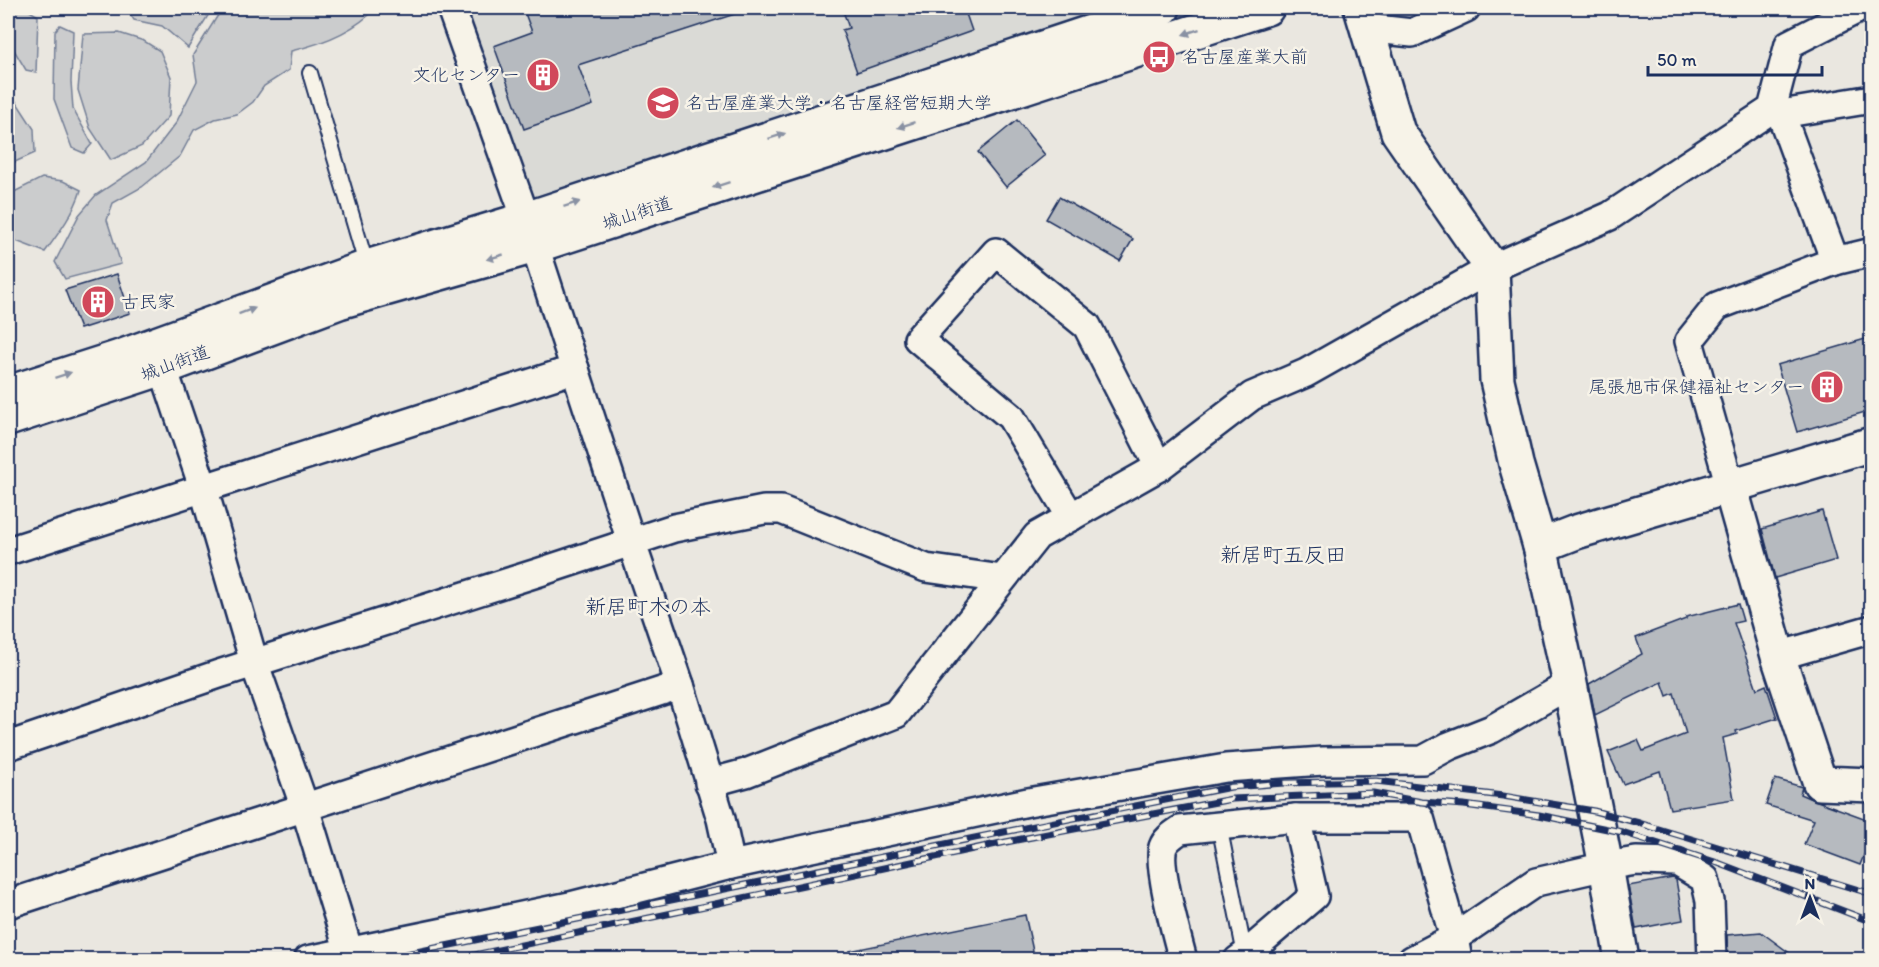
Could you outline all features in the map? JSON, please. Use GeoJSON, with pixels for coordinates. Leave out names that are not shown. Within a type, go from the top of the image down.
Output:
{"type":"FeatureCollection","features":[{"type":"Feature","properties":{"kind":"street"},"geometry":{"type":"LineString","coordinates":[[451,8],[531,232],[681,685],[721,819],[731,865]]}},
{"type":"Feature","properties":{"kind":"street","name":"城山街道"},"geometry":{"type":"LineString","coordinates":[[8,419],[163,368],[531,232],[1163,8]]}},
{"type":"Feature","properties":{"kind":"street","name":"城山街道"},"geometry":{"type":"LineString","coordinates":[[8,393],[120,357],[367,267],[531,232],[1267,8]]}},
{"type":"Feature","properties":{"kind":"street"},"geometry":{"type":"LineString","coordinates":[[1364,17],[1412,33],[1466,8]]}},
{"type":"Feature","properties":{"kind":"street"},"geometry":{"type":"LineString","coordinates":[[1835,261],[1777,111],[1789,44],[1860,8]]}},
{"type":"Feature","properties":{"kind":"street"},"geometry":{"type":"LineString","coordinates":[[1364,17],[1398,132],[1492,268],[1497,380],[1516,464],[1540,546],[1570,684],[1622,960]]}},
{"type":"Feature","properties":{"kind":"street"},"geometry":{"type":"LineString","coordinates":[[709,783],[746,773],[896,714],[1037,536],[1160,467],[1252,396],[1306,373],[1492,268],[1610,216],[1777,111],[1872,99]]}},
{"type":"Feature","properties":{"kind":"street"},"geometry":{"type":"LineString","coordinates":[[1071,517],[1011,417],[918,339],[996,252],[1087,326],[1160,467]]}},
{"type":"Feature","properties":{"kind":"street"},"geometry":{"type":"LineString","coordinates":[[1872,252],[1835,261],[1718,306],[1689,341],[1778,656],[1820,783],[1872,785]]}},
{"type":"Feature","properties":{"kind":"street"},"geometry":{"type":"LineString","coordinates":[[163,368],[203,487],[254,662],[305,808],[349,952]]}},
{"type":"Feature","properties":{"kind":"street"},"geometry":{"type":"LineString","coordinates":[[8,551],[575,369]]}},
{"type":"Feature","properties":{"kind":"street"},"geometry":{"type":"LineString","coordinates":[[1540,546],[1575,532],[1872,444]]}},
{"type":"Feature","properties":{"kind":"street"},"geometry":{"type":"LineString","coordinates":[[8,746],[254,662],[674,528],[764,510],[781,510],[926,568],[1002,579]]}},
{"type":"Feature","properties":{"kind":"street"},"geometry":{"type":"LineString","coordinates":[[1778,656],[1872,629]]}},
{"type":"Feature","properties":{"kind":"street"},"geometry":{"type":"LineString","coordinates":[[308,960],[570,906],[731,865],[1028,802],[1227,768],[1323,761],[1424,760],[1449,746],[1492,729],[1570,684]]}},
{"type":"Feature","properties":{"kind":"street"},"geometry":{"type":"LineString","coordinates":[[8,904],[681,685]]}},
{"type":"Feature","properties":{"kind":"street"},"geometry":{"type":"LineString","coordinates":[[1183,960],[1162,868],[1163,845],[1169,837],[1180,830],[1296,818],[1420,818],[1456,949]]}},
{"type":"Feature","properties":{"kind":"street"},"geometry":{"type":"LineString","coordinates":[[1244,958],[1314,896],[1296,818]]}},
{"type":"Feature","properties":{"kind":"street"},"geometry":{"type":"LineString","coordinates":[[1412,960],[1456,949],[1536,882],[1636,861],[1677,862],[1705,879],[1710,901],[1712,960]]}},
{"type":"Feature","properties":{"kind":"lane"},"geometry":{"type":"LineString","coordinates":[[310,73],[367,267]]}},
{"type":"Feature","properties":{"kind":"lane"},"geometry":{"type":"LineString","coordinates":[[1219,825],[1244,958]]}},
{"type":"Feature","properties":{"kind":"shaded area"},"geometry":{"type":"Polygon","coordinates":[[[8,8],[25,8],[38,16],[36,72],[26,70],[8,40],[8,8]]]}},
{"type":"Feature","properties":{"kind":"shaded area"},"geometry":{"type":"Polygon","coordinates":[[[211,8],[188,48],[162,26],[134,20],[130,14],[133,9],[211,8]]]}},
{"type":"Feature","properties":{"kind":"shaded area"},"geometry":{"type":"Polygon","coordinates":[[[218,8],[376,8],[368,16],[337,36],[291,51],[289,70],[264,86],[253,102],[237,114],[215,119],[194,130],[180,156],[142,187],[113,203],[107,220],[121,264],[65,279],[55,262],[79,215],[96,195],[146,162],[176,123],[197,81],[193,55],[220,12],[218,8]]]}},
{"type":"Feature","properties":{"kind":"shaded area","name":"名古屋産業大学・名古屋経営短期大学"},"geometry":{"type":"Polygon","coordinates":[[[462,8],[1137,8],[527,198],[462,8]]]}},
{"type":"Feature","properties":{"kind":"shaded area"},"geometry":{"type":"Polygon","coordinates":[[[60,25],[73,31],[71,82],[73,109],[92,144],[84,153],[72,148],[54,99],[55,31],[60,25]]]}},
{"type":"Feature","properties":{"kind":"shaded area"},"geometry":{"type":"Polygon","coordinates":[[[119,33],[144,41],[160,51],[171,77],[169,116],[142,146],[111,160],[90,128],[78,90],[83,34],[119,33]]]}},
{"type":"Feature","properties":{"kind":"shaded area"},"geometry":{"type":"Polygon","coordinates":[[[8,89],[34,129],[35,153],[8,165],[8,89]]]}},
{"type":"Feature","properties":{"kind":"shaded area"},"geometry":{"type":"Polygon","coordinates":[[[42,178],[63,181],[81,190],[70,215],[45,252],[8,238],[8,195],[42,178]]]}},
{"type":"Feature","properties":{"kind":"building"},"geometry":{"type":"Polygon","coordinates":[[[523,8],[743,8],[744,11],[578,65],[593,105],[524,129],[494,46],[532,32],[523,8]]]}},
{"type":"Feature","properties":{"kind":"building"},"geometry":{"type":"Polygon","coordinates":[[[842,8],[964,8],[972,31],[857,72],[842,30],[849,28],[842,8]]]}},
{"type":"Feature","properties":{"kind":"building"},"geometry":{"type":"Polygon","coordinates":[[[1017,120],[1045,155],[1006,187],[978,152],[1017,120]]]}},
{"type":"Feature","properties":{"kind":"building"},"geometry":{"type":"Polygon","coordinates":[[[1059,197],[1133,239],[1120,261],[1046,219],[1059,197]]]}},
{"type":"Feature","properties":{"kind":"building","name":"古民家"},"geometry":{"type":"Polygon","coordinates":[[[117,274],[130,313],[80,329],[65,290],[117,274]]]}},
{"type":"Feature","properties":{"kind":"building","name":"尾張旭市保健福祉センター"},"geometry":{"type":"Polygon","coordinates":[[[1872,337],[1872,410],[1797,432],[1777,365],[1872,337]]]}},
{"type":"Feature","properties":{"kind":"building"},"geometry":{"type":"Polygon","coordinates":[[[1822,511],[1836,560],[1775,578],[1762,529],[1822,511]]]}},
{"type":"Feature","properties":{"kind":"building"},"geometry":{"type":"Polygon","coordinates":[[[1738,604],[1743,621],[1734,623],[1757,689],[1766,685],[1777,718],[1736,731],[1737,734],[1723,738],[1734,799],[1670,809],[1660,771],[1623,784],[1608,752],[1638,740],[1643,751],[1686,734],[1674,693],[1667,696],[1662,682],[1595,715],[1589,684],[1642,654],[1636,638],[1686,619],[1686,617],[1738,604]]]}},
{"type":"Feature","properties":{"kind":"building"},"geometry":{"type":"Polygon","coordinates":[[[1775,779],[1802,787],[1800,794],[1809,798],[1872,821],[1872,835],[1860,865],[1804,844],[1814,820],[1766,805],[1775,779]]]}},
{"type":"Feature","properties":{"kind":"building"},"geometry":{"type":"Polygon","coordinates":[[[1673,878],[1676,880],[1683,920],[1636,929],[1628,886],[1673,878]]]}},
{"type":"Feature","properties":{"kind":"building"},"geometry":{"type":"Polygon","coordinates":[[[1025,915],[1035,960],[850,960],[849,951],[1025,915]]]}},
{"type":"Feature","properties":{"kind":"building"},"geometry":{"type":"Polygon","coordinates":[[[1761,932],[1799,960],[1728,960],[1727,935],[1761,932]]]}},
{"type":"Feature","properties":{"kind":"railway"},"geometry":{"type":"LineString","coordinates":[[377,960],[1231,787],[1284,783],[1376,781],[1503,796],[1594,811],[1872,894]]}},
{"type":"Feature","properties":{"kind":"railway"},"geometry":{"type":"LineString","coordinates":[[451,960],[1006,842],[1232,799],[1373,793],[1422,802],[1539,815],[1622,832],[1718,863],[1872,922]]}},
{"type":"Feature","properties":{"kind":"place","name":"名古屋産業大前"},"geometry":{"type":"Point","coordinates":[1159,57]}},
{"type":"Feature","properties":{"kind":"place","name":"文化センター"},"geometry":{"type":"Point","coordinates":[543,75]}},
{"type":"Feature","properties":{"kind":"place","name":"名古屋産業大学・名古屋経営短期大学"},"geometry":{"type":"Point","coordinates":[663,103]}},
{"type":"Feature","properties":{"kind":"place","name":"古民家"},"geometry":{"type":"Point","coordinates":[98,302]}},
{"type":"Feature","properties":{"kind":"place","name":"尾張旭市保健福祉センター"},"geometry":{"type":"Point","coordinates":[1827,387]}},
{"type":"Feature","properties":{"kind":"district","name":"新居町五反田"},"geometry":{"type":"Point","coordinates":[1283,555]}},
{"type":"Feature","properties":{"kind":"district","name":"新居町木の本"},"geometry":{"type":"Point","coordinates":[648,607]}}]}
